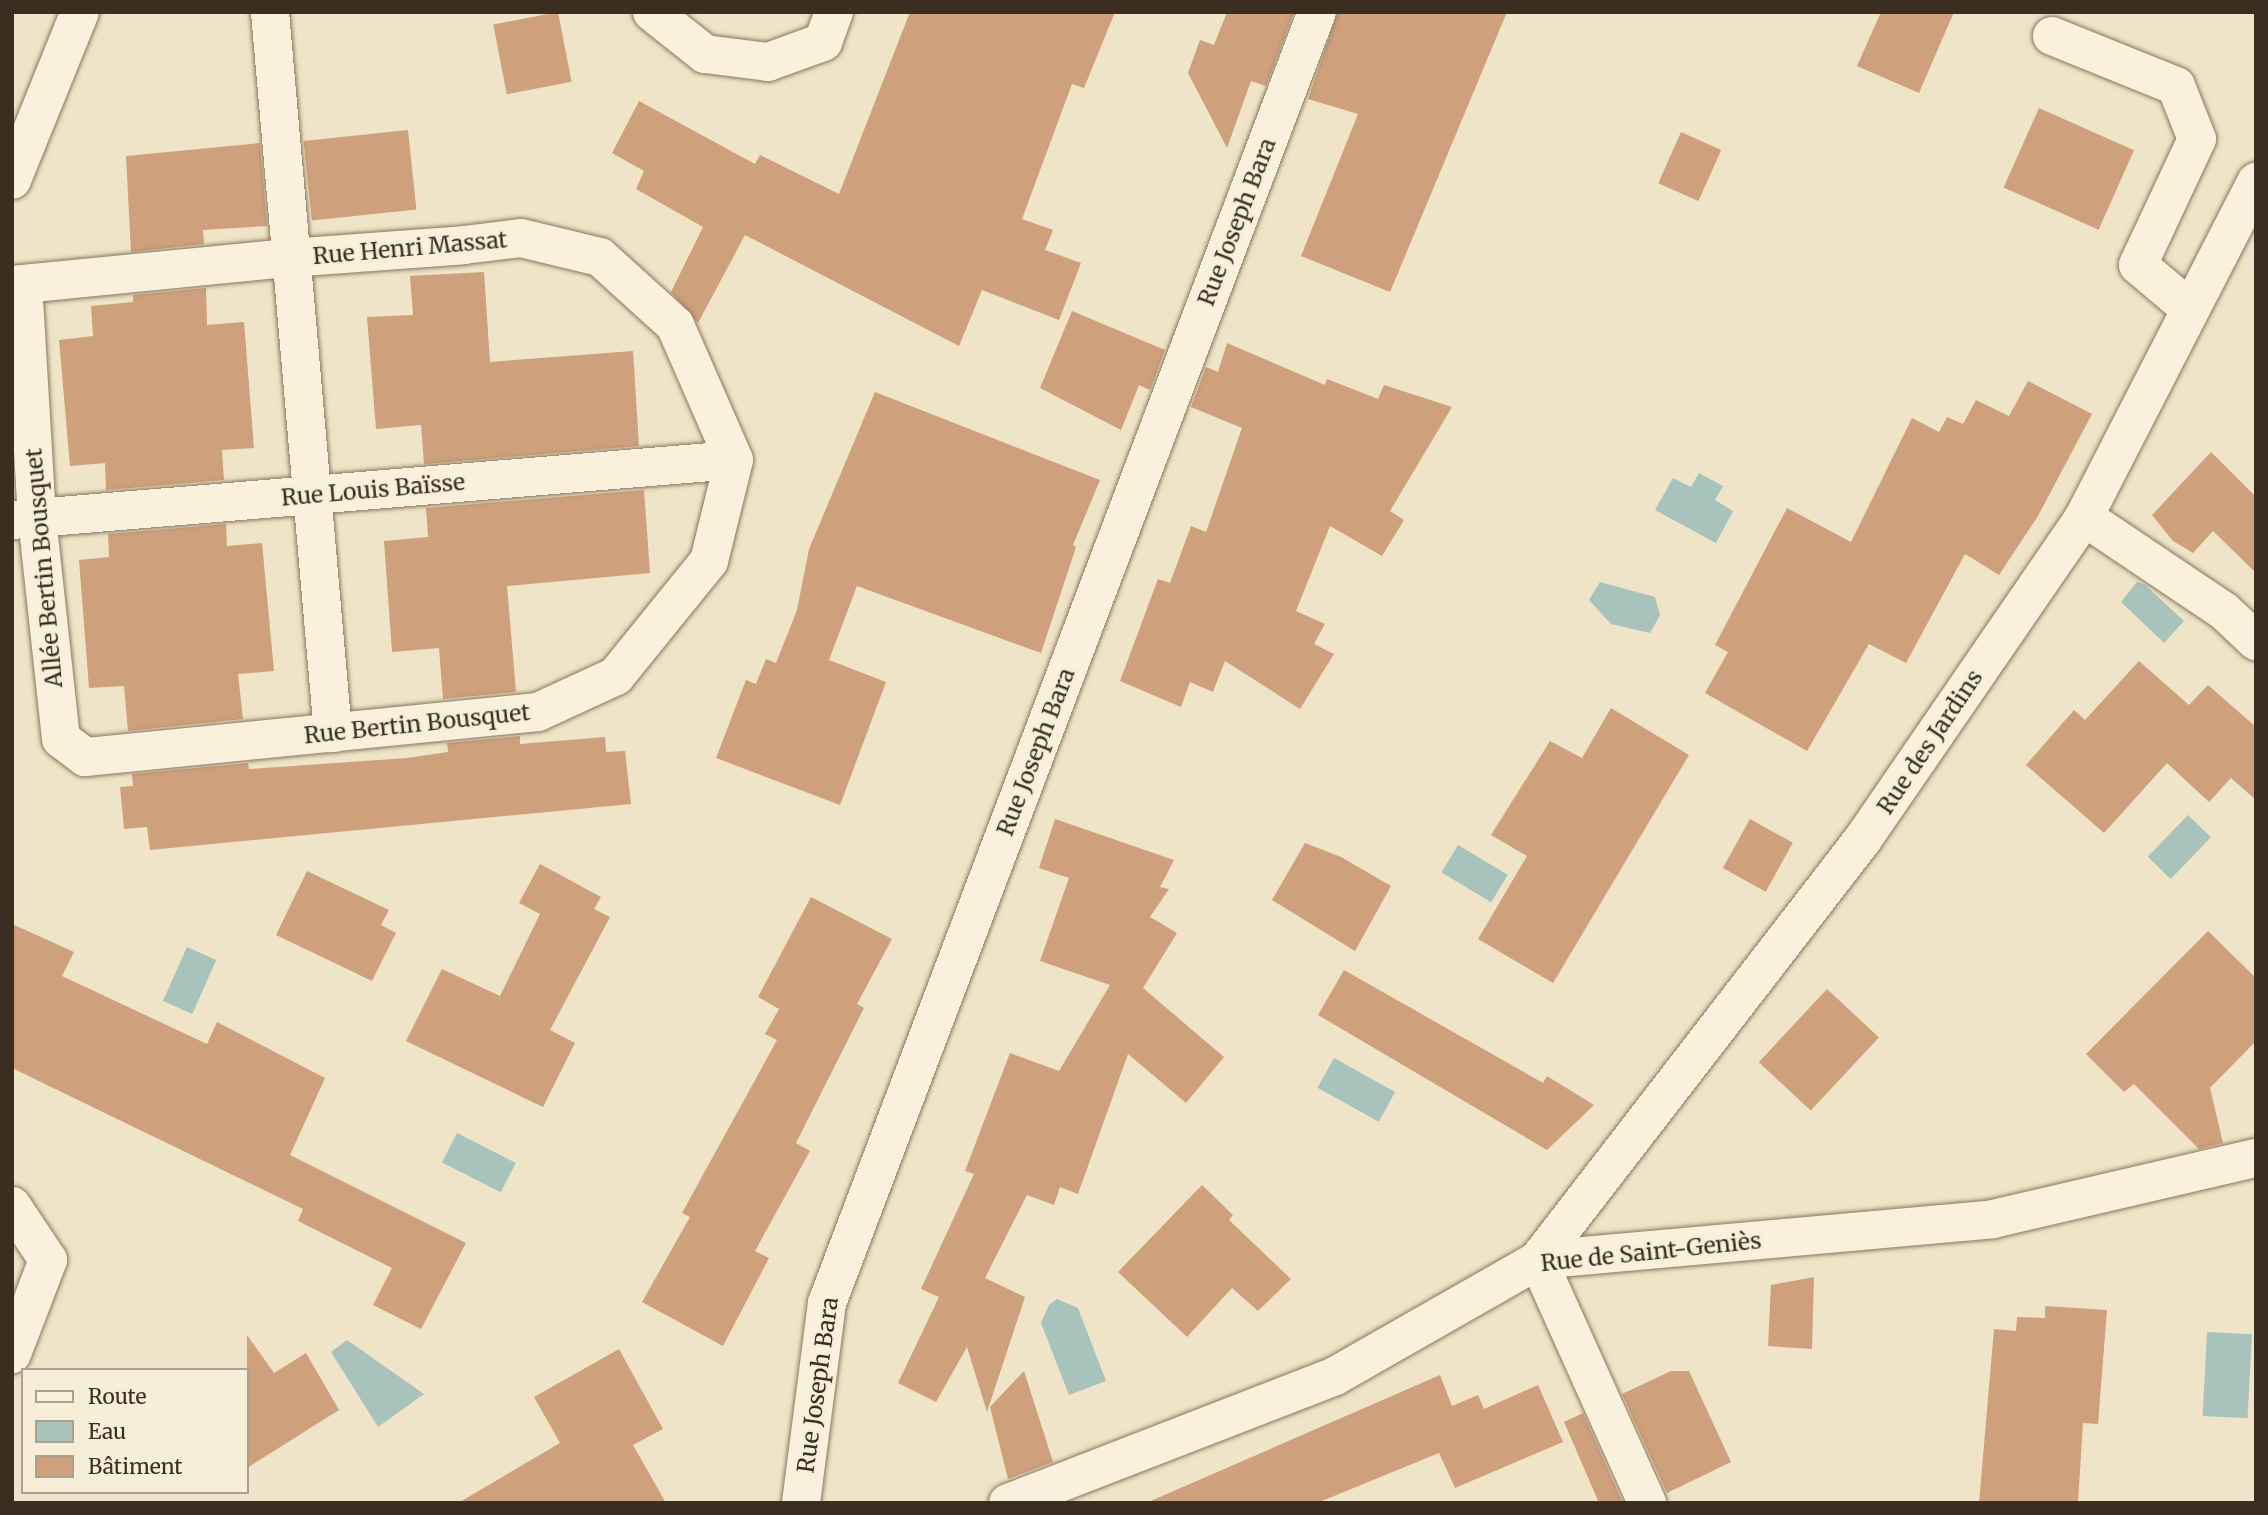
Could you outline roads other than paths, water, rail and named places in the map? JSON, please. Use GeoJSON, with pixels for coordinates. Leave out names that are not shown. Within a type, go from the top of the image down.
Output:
{"type":"FeatureCollection","features":[{"type":"Feature","properties":{"kind":"street"},"geometry":{"type":"LineString","coordinates":[[12,180],[80,12]]}},
{"type":"Feature","properties":{"kind":"street"},"geometry":{"type":"LineString","coordinates":[[270,12],[289,258],[333,733]]}},
{"type":"Feature","properties":{"kind":"street"},"geometry":{"type":"LineString","coordinates":[[652,12],[705,54],[768,62],[829,27]]}},
{"type":"Feature","properties":{"kind":"street","name":"Rue Joseph Bara"},"geometry":{"type":"LineString","coordinates":[[801,1503],[827,1303],[1317,12]]}},
{"type":"Feature","properties":{"kind":"street"},"geometry":{"type":"LineString","coordinates":[[2052,36],[2176,86],[2197,139],[2138,265],[2189,307]]}},
{"type":"Feature","properties":{"kind":"street","name":"Rue des Jardins"},"geometry":{"type":"LineString","coordinates":[[1538,1260],[1863,839],[2084,517],[2189,307],[2256,181]]}},
{"type":"Feature","properties":{"kind":"street","name":"Rue Henri Massat"},"geometry":{"type":"LineString","coordinates":[[18,285],[521,238],[600,257],[675,324],[734,460]]}},
{"type":"Feature","properties":{"kind":"street","name":"Allée Bertin Bousquet"},"geometry":{"type":"LineString","coordinates":[[18,285],[24,519],[61,739],[85,757]]}},
{"type":"Feature","properties":{"kind":"street","name":"Rue Louis Baïsse"},"geometry":{"type":"LineString","coordinates":[[24,519],[734,460]]}},
{"type":"Feature","properties":{"kind":"street","name":"Rue Bertin Bousquet"},"geometry":{"type":"LineString","coordinates":[[85,757],[538,712],[616,676],[709,561],[734,460]]}},
{"type":"Feature","properties":{"kind":"street"},"geometry":{"type":"LineString","coordinates":[[2084,517],[2224,611],[2256,642]]}},
{"type":"Feature","properties":{"kind":"street","name":"Rue de Saint-Geniès"},"geometry":{"type":"LineString","coordinates":[[1008,1503],[1335,1376],[1538,1260],[1993,1219],[2256,1158]]}},
{"type":"Feature","properties":{"kind":"street"},"geometry":{"type":"LineString","coordinates":[[12,1206],[48,1260],[12,1354]]}},
{"type":"Feature","properties":{"kind":"street"},"geometry":{"type":"LineString","coordinates":[[1538,1260],[1647,1503]]}},
{"type":"Feature","properties":{"kind":"water"},"geometry":{"type":"Polygon","coordinates":[[[1699,473],[1723,486],[1715,500],[1733,511],[1716,543],[1655,510],[1673,478],[1691,487],[1699,473]]]}},
{"type":"Feature","properties":{"kind":"water"},"geometry":{"type":"Polygon","coordinates":[[[1600,582],[1655,597],[1660,615],[1650,633],[1611,624],[1589,600],[1600,582]]]}},
{"type":"Feature","properties":{"kind":"water"},"geometry":{"type":"Polygon","coordinates":[[[2137,582],[2144,584],[2184,621],[2164,643],[2121,602],[2137,582]]]}},
{"type":"Feature","properties":{"kind":"water"},"geometry":{"type":"Polygon","coordinates":[[[2188,815],[2211,837],[2171,879],[2148,857],[2188,815]]]}},
{"type":"Feature","properties":{"kind":"water"},"geometry":{"type":"Polygon","coordinates":[[[1458,845],[1508,875],[1491,902],[1442,872],[1458,845]]]}},
{"type":"Feature","properties":{"kind":"water"},"geometry":{"type":"Polygon","coordinates":[[[187,947],[216,960],[192,1014],[163,1001],[187,947]]]}},
{"type":"Feature","properties":{"kind":"water"},"geometry":{"type":"Polygon","coordinates":[[[1334,1058],[1395,1092],[1379,1122],[1318,1088],[1334,1058]]]}},
{"type":"Feature","properties":{"kind":"water"},"geometry":{"type":"Polygon","coordinates":[[[457,1133],[516,1163],[501,1192],[442,1162],[457,1133]]]}},
{"type":"Feature","properties":{"kind":"water"},"geometry":{"type":"Polygon","coordinates":[[[1057,1299],[1078,1308],[1106,1381],[1069,1395],[1041,1323],[1049,1305],[1057,1299]]]}},
{"type":"Feature","properties":{"kind":"water"},"geometry":{"type":"Polygon","coordinates":[[[2207,1332],[2252,1334],[2248,1418],[2203,1416],[2207,1332]]]}},
{"type":"Feature","properties":{"kind":"water"},"geometry":{"type":"Polygon","coordinates":[[[347,1340],[424,1394],[378,1427],[331,1352],[347,1340]]]}}]}
